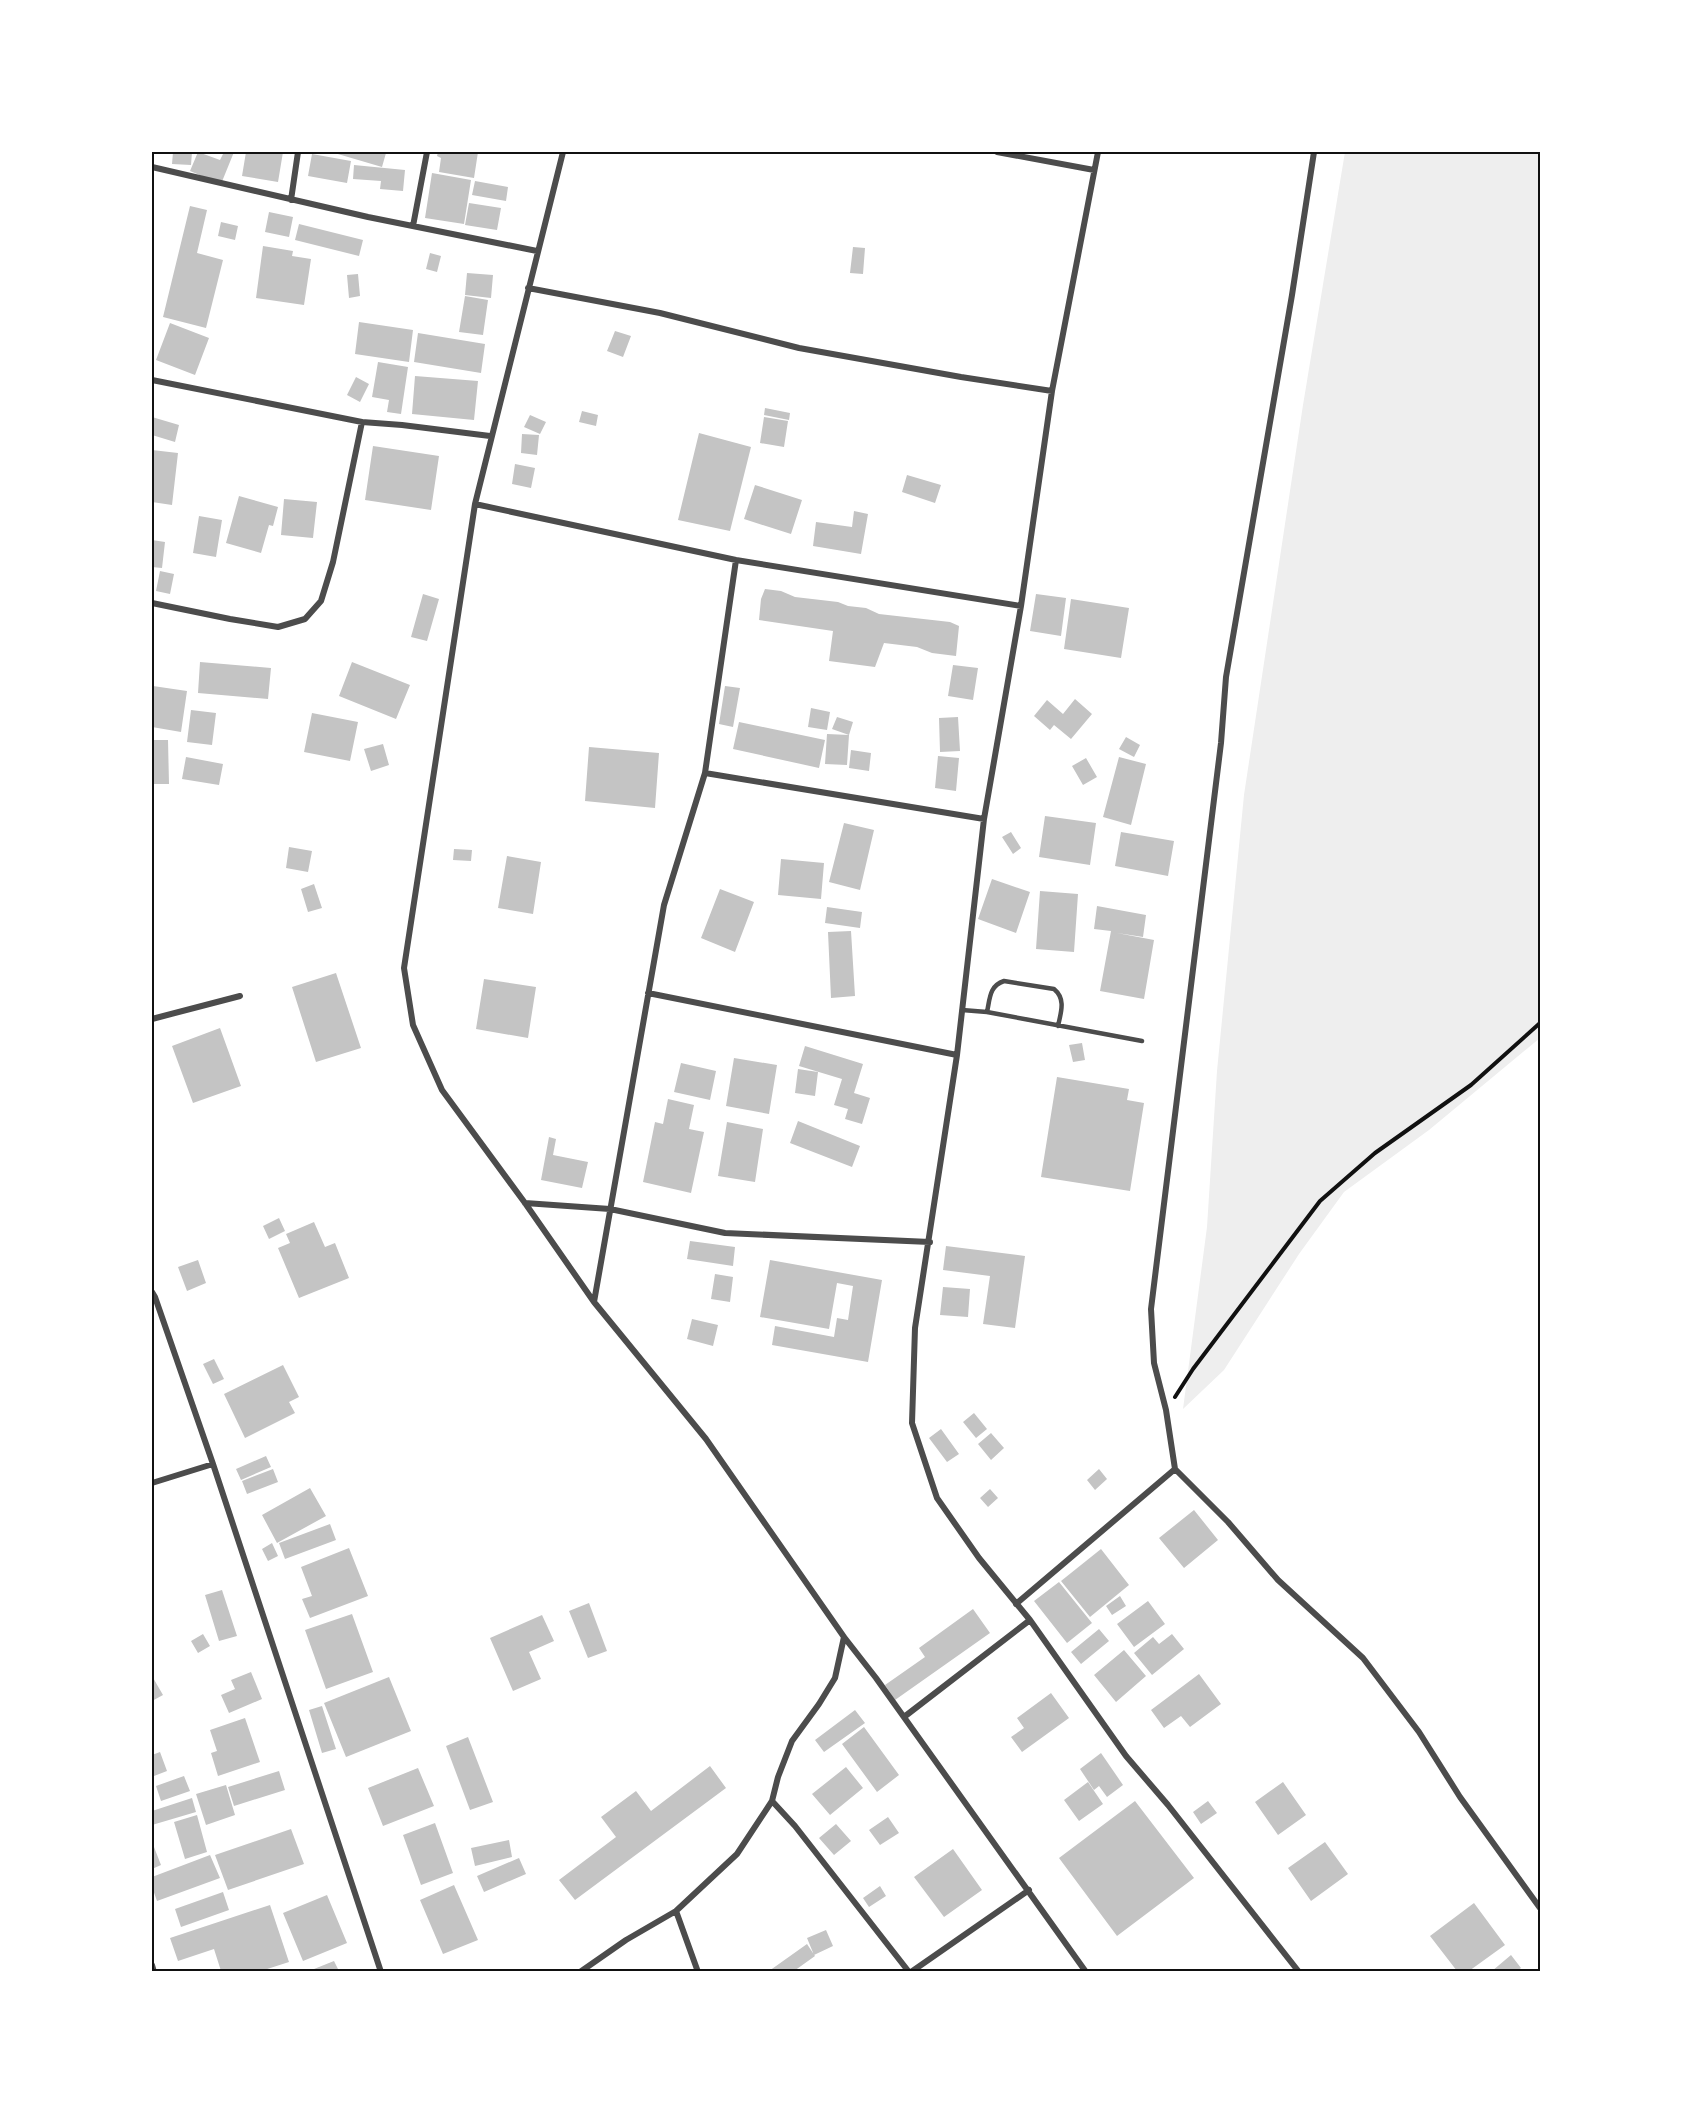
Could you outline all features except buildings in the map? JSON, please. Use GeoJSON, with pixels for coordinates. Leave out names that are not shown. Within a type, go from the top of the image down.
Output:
{"type":"FeatureCollection","features":[{"type":"Feature","properties":{"kind":"street"},"geometry":{"type":"LineString","coordinates":[[291,200],[298,152]]}},
{"type":"Feature","properties":{"kind":"street"},"geometry":{"type":"LineString","coordinates":[[413,226],[428,152]]}},
{"type":"Feature","properties":{"kind":"street"},"geometry":{"type":"LineString","coordinates":[[563,152],[490,436],[475,504],[404,968],[413,1025],[441,1090],[525,1203],[594,1302],[706,1439],[844,1637],[1086,1971]]}},
{"type":"Feature","properties":{"kind":"street"},"geometry":{"type":"LineString","coordinates":[[997,152],[1094,170]]}},
{"type":"Feature","properties":{"kind":"street"},"geometry":{"type":"LineString","coordinates":[[1098,152],[1052,391],[1021,606],[984,819],[957,1055],[915,1328],[912,1423],[937,1498],[979,1558],[1030,1620],[1126,1756],[1168,1805],[1299,1971]]}},
{"type":"Feature","properties":{"kind":"street"},"geometry":{"type":"LineString","coordinates":[[1314,152],[1292,295],[1226,677],[1221,743],[1151,1309],[1154,1363],[1166,1410],[1176,1469],[1228,1522],[1278,1580],[1363,1658],[1419,1732],[1460,1797],[1540,1908]]}},
{"type":"Feature","properties":{"kind":"street"},"geometry":{"type":"LineString","coordinates":[[152,167],[291,200],[537,251]]}},
{"type":"Feature","properties":{"kind":"street"},"geometry":{"type":"LineString","coordinates":[[528,288],[660,313],[800,348],[1052,391]]}},
{"type":"Feature","properties":{"kind":"street"},"geometry":{"type":"LineString","coordinates":[[152,380],[362,422],[490,436]]}},
{"type":"Feature","properties":{"kind":"street"},"geometry":{"type":"LineString","coordinates":[[152,603],[278,627],[305,619],[321,601],[333,562],[362,422]]}},
{"type":"Feature","properties":{"kind":"street"},"geometry":{"type":"LineString","coordinates":[[475,504],[736,560],[1021,606]]}},
{"type":"Feature","properties":{"kind":"street"},"geometry":{"type":"LineString","coordinates":[[594,1302],[664,905],[705,773],[736,560]]}},
{"type":"Feature","properties":{"kind":"street"},"geometry":{"type":"LineString","coordinates":[[705,773],[984,819]]}},
{"type":"Feature","properties":{"kind":"street"},"geometry":{"type":"LineString","coordinates":[[648,993],[957,1055]]}},
{"type":"Feature","properties":{"kind":"street"},"geometry":{"type":"LineString","coordinates":[[152,1019],[240,996]]}},
{"type":"Feature","properties":{"kind":"street"},"geometry":{"type":"LineString","coordinates":[[525,1203],[610,1209],[725,1233],[930,1242]]}},
{"type":"Feature","properties":{"kind":"street"},"geometry":{"type":"LineString","coordinates":[[152,1292],[213,1464],[381,1971]]}},
{"type":"Feature","properties":{"kind":"street"},"geometry":{"type":"LineString","coordinates":[[152,1483],[213,1464]]}},
{"type":"Feature","properties":{"kind":"street"},"geometry":{"type":"LineString","coordinates":[[1016,1604],[1176,1469]]}},
{"type":"Feature","properties":{"kind":"street"},"geometry":{"type":"LineString","coordinates":[[904,1717],[1030,1620]]}},
{"type":"Feature","properties":{"kind":"street"},"geometry":{"type":"LineString","coordinates":[[580,1971],[626,1940],[676,1911],[737,1854],[772,1801],[778,1777],[792,1741],[835,1678],[844,1637]]}},
{"type":"Feature","properties":{"kind":"street"},"geometry":{"type":"LineString","coordinates":[[772,1801],[795,1826],[910,1971],[1029,1890]]}},
{"type":"Feature","properties":{"kind":"street"},"geometry":{"type":"LineString","coordinates":[[676,1911],[698,1971]]}},
{"type":"Feature","properties":{"kind":"street"},"geometry":{"type":"LineString","coordinates":[[152,1965],[154,1971]]}},
{"type":"Feature","properties":{"kind":"lane"},"geometry":{"type":"LineString","coordinates":[[987,1012],[992,987],[998,983],[1004,981],[1054,989],[1060,994],[1062,1000],[1058,1026]]}},
{"type":"Feature","properties":{"kind":"lane"},"geometry":{"type":"LineString","coordinates":[[962,1010],[987,1012],[1142,1041]]}},
{"type":"Feature","properties":{"kind":"path"},"geometry":{"type":"LineString","coordinates":[[1166,1410],[1193,1369],[1320,1202],[1375,1153],[1471,1085],[1540,1023]]}},
{"type":"Feature","properties":{"kind":"shaded area"},"geometry":{"type":"Polygon","coordinates":[[[1345,152],[1540,152],[1540,1038],[1429,1130],[1344,1192],[1299,1254],[1224,1370],[1183,1409],[1207,1227],[1217,1071],[1244,795],[1303,405],[1345,152]]]}}]}
